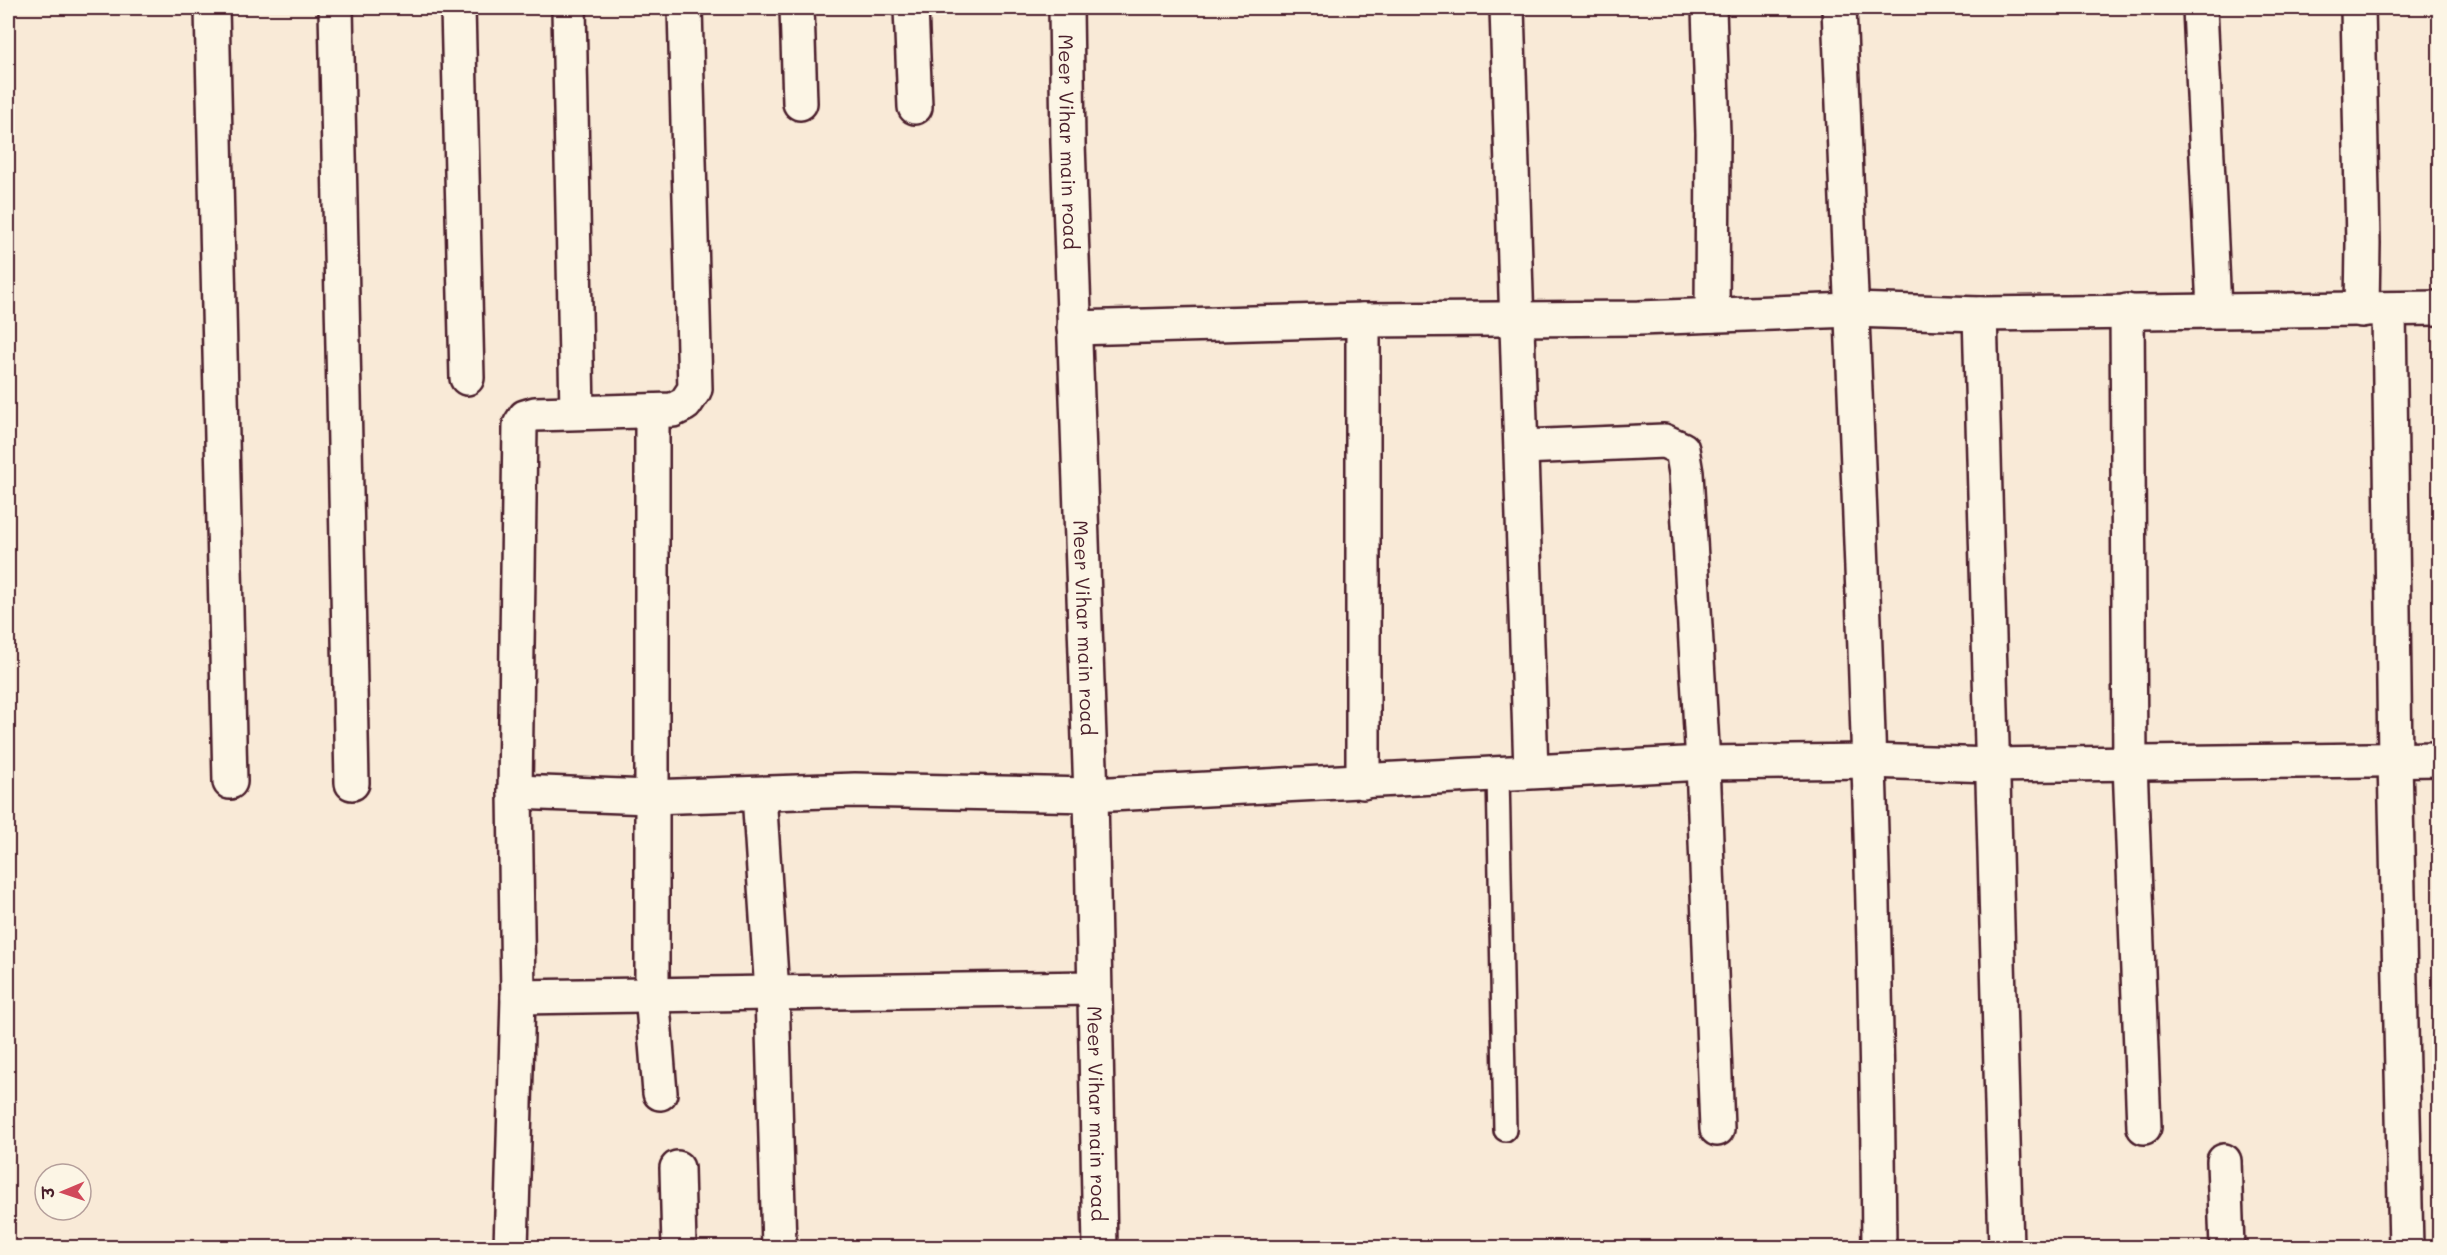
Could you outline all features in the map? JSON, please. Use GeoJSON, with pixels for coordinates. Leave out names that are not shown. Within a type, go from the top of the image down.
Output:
{"type":"FeatureCollection","features":[{"type":"Feature","properties":{"kind":"street"},"geometry":{"type":"LineString","coordinates":[[212,8],[230,782]]}},
{"type":"Feature","properties":{"kind":"street"},"geometry":{"type":"LineString","coordinates":[[336,8],[352,783]]}},
{"type":"Feature","properties":{"kind":"street"},"geometry":{"type":"LineString","coordinates":[[458,8],[467,378]]}},
{"type":"Feature","properties":{"kind":"street"},"geometry":{"type":"LineString","coordinates":[[569,8],[578,412]]}},
{"type":"Feature","properties":{"kind":"street"},"geometry":{"type":"LineString","coordinates":[[511,1248],[518,997],[515,792],[520,425],[525,417],[535,414],[673,410],[685,404],[695,389],[685,8]]}},
{"type":"Feature","properties":{"kind":"street"},"geometry":{"type":"LineString","coordinates":[[797,8],[800,103]]}},
{"type":"Feature","properties":{"kind":"street"},"geometry":{"type":"LineString","coordinates":[[912,8],[915,107]]}},
{"type":"Feature","properties":{"kind":"street","name":"Meer Vihar main road"},"geometry":{"type":"LineString","coordinates":[[1066,8],[1074,328],[1091,795],[1093,988],[1100,1248]]}},
{"type":"Feature","properties":{"kind":"street"},"geometry":{"type":"LineString","coordinates":[[1507,8],[1531,771]]}},
{"type":"Feature","properties":{"kind":"street"},"geometry":{"type":"LineString","coordinates":[[1709,8],[1713,123],[1712,315]]}},
{"type":"Feature","properties":{"kind":"street"},"geometry":{"type":"LineString","coordinates":[[1839,8],[1869,761],[1878,1091],[1879,1248]]}},
{"type":"Feature","properties":{"kind":"street"},"geometry":{"type":"LineString","coordinates":[[2200,8],[2214,309]]}},
{"type":"Feature","properties":{"kind":"street"},"geometry":{"type":"LineString","coordinates":[[2358,8],[2363,231],[2376,310],[2395,760],[2406,1248]]}},
{"type":"Feature","properties":{"kind":"street"},"geometry":{"type":"LineString","coordinates":[[1074,328],[1852,310],[1980,314],[2214,309],[2439,308]]}},
{"type":"Feature","properties":{"kind":"street"},"geometry":{"type":"LineString","coordinates":[[2127,311],[2130,765],[2144,1127]]}},
{"type":"Feature","properties":{"kind":"street"},"geometry":{"type":"LineString","coordinates":[[1980,314],[2006,1248]]}},
{"type":"Feature","properties":{"kind":"street"},"geometry":{"type":"LineString","coordinates":[[1363,320],[1363,782]]}},
{"type":"Feature","properties":{"kind":"street"},"geometry":{"type":"LineString","coordinates":[[652,411],[652,993],[660,1093]]}},
{"type":"Feature","properties":{"kind":"street"},"geometry":{"type":"LineString","coordinates":[[1522,447],[1664,441],[1682,449],[1686,472],[1703,763],[1717,1129]]}},
{"type":"Feature","properties":{"kind":"street"},"geometry":{"type":"LineString","coordinates":[[515,792],[651,797],[855,790],[1091,795],[1703,763],[1869,761],[1992,765],[2130,765],[2439,759]]}},
{"type":"Feature","properties":{"kind":"street"},"geometry":{"type":"LineString","coordinates":[[759,794],[772,993],[778,1247]]}},
{"type":"Feature","properties":{"kind":"street"},"geometry":{"type":"LineString","coordinates":[[518,997],[652,993],[1093,988]]}},
{"type":"Feature","properties":{"kind":"street"},"geometry":{"type":"LineString","coordinates":[[2224,1161],[2227,1248]]}},
{"type":"Feature","properties":{"kind":"street"},"geometry":{"type":"LineString","coordinates":[[677,1168],[679,1248]]}},
{"type":"Feature","properties":{"kind":"lane"},"geometry":{"type":"LineString","coordinates":[[1498,774],[1505,1130]]}}]}
